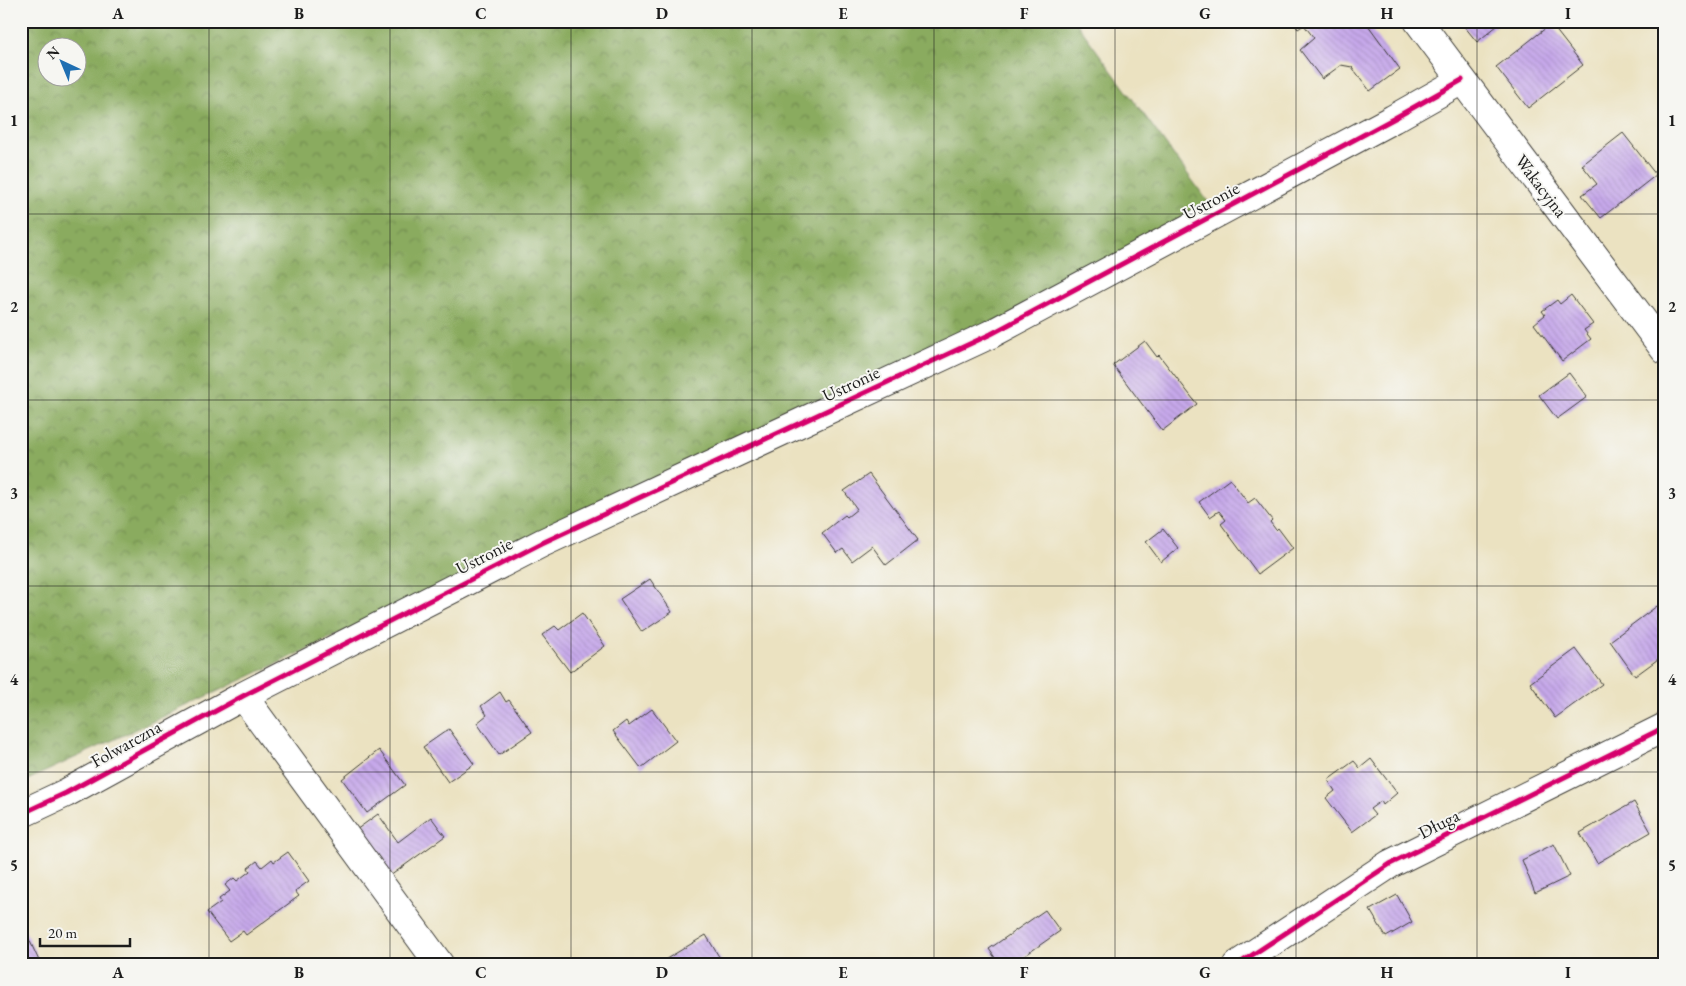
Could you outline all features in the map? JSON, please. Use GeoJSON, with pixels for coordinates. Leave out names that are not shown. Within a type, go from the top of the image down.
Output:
{"type":"FeatureCollection","features":[{"type":"Feature","properties":{"kind":"street","name":"Wakacyjna"},"geometry":{"type":"LineString","coordinates":[[1418,21],[1665,350]]}},
{"type":"Feature","properties":{"kind":"street","name":"Ustronie"},"geometry":{"type":"LineString","coordinates":[[243,696],[542,543],[991,334],[1393,119],[1462,80]]}},
{"type":"Feature","properties":{"kind":"street","name":"Folwarczna"},"geometry":{"type":"LineString","coordinates":[[21,814],[66,793],[243,696]]}},
{"type":"Feature","properties":{"kind":"street"},"geometry":{"type":"LineString","coordinates":[[243,696],[440,965]]}},
{"type":"Feature","properties":{"kind":"street","name":"Długa"},"geometry":{"type":"LineString","coordinates":[[1237,965],[1390,864],[1665,726]]}},
{"type":"Feature","properties":{"kind":"green space"},"geometry":{"type":"Polygon","coordinates":[[[21,21],[1075,21],[1223,222],[21,783],[21,21]]]}},
{"type":"Feature","properties":{"kind":"building"},"geometry":{"type":"Polygon","coordinates":[[[1292,21],[1339,21],[1368,25],[1400,69],[1370,91],[1352,67],[1341,65],[1322,79],[1300,50],[1314,38],[1304,25],[1298,29],[1292,21]]]}},
{"type":"Feature","properties":{"kind":"building"},"geometry":{"type":"Polygon","coordinates":[[[1460,21],[1503,21],[1477,42],[1460,21]]]}},
{"type":"Feature","properties":{"kind":"building"},"geometry":{"type":"Polygon","coordinates":[[[1551,24],[1583,65],[1528,108],[1496,67],[1551,24]]]}},
{"type":"Feature","properties":{"kind":"building"},"geometry":{"type":"Polygon","coordinates":[[[1623,133],[1656,175],[1601,218],[1582,195],[1597,184],[1582,165],[1623,133]]]}},
{"type":"Feature","properties":{"kind":"building"},"geometry":{"type":"Polygon","coordinates":[[[1571,295],[1593,324],[1584,330],[1591,339],[1562,361],[1534,324],[1545,315],[1542,311],[1557,300],[1560,304],[1571,295]]]}},
{"type":"Feature","properties":{"kind":"building"},"geometry":{"type":"Polygon","coordinates":[[[1145,341],[1157,357],[1159,355],[1197,404],[1162,431],[1113,365],[1145,341]]]}},
{"type":"Feature","properties":{"kind":"building"},"geometry":{"type":"Polygon","coordinates":[[[1569,373],[1587,397],[1557,419],[1539,395],[1569,373]]]}},
{"type":"Feature","properties":{"kind":"building"},"geometry":{"type":"Polygon","coordinates":[[[869,474],[918,540],[886,565],[872,546],[852,561],[843,549],[837,553],[822,533],[845,515],[847,517],[857,509],[844,491],[869,474]]]}},
{"type":"Feature","properties":{"kind":"building"},"geometry":{"type":"Polygon","coordinates":[[[1230,479],[1248,503],[1255,498],[1272,520],[1270,522],[1276,530],[1278,528],[1293,548],[1258,574],[1221,524],[1226,520],[1219,511],[1210,517],[1199,502],[1230,479]]]}},
{"type":"Feature","properties":{"kind":"building"},"geometry":{"type":"Polygon","coordinates":[[[1163,529],[1178,548],[1161,562],[1146,542],[1163,529]]]}},
{"type":"Feature","properties":{"kind":"building"},"geometry":{"type":"Polygon","coordinates":[[[650,579],[672,612],[642,632],[620,599],[650,579]]]}},
{"type":"Feature","properties":{"kind":"building"},"geometry":{"type":"Polygon","coordinates":[[[1657,606],[1665,616],[1665,654],[1635,676],[1610,641],[1657,606]]]}},
{"type":"Feature","properties":{"kind":"building"},"geometry":{"type":"Polygon","coordinates":[[[582,613],[605,646],[570,672],[542,635],[555,626],[559,630],[582,613]]]}},
{"type":"Feature","properties":{"kind":"building"},"geometry":{"type":"Polygon","coordinates":[[[1576,649],[1602,684],[1555,718],[1530,683],[1576,649]]]}},
{"type":"Feature","properties":{"kind":"building"},"geometry":{"type":"Polygon","coordinates":[[[500,692],[506,702],[509,700],[532,732],[499,755],[477,723],[487,715],[481,706],[500,692]]]}},
{"type":"Feature","properties":{"kind":"building"},"geometry":{"type":"Polygon","coordinates":[[[652,709],[676,741],[641,768],[613,731],[626,721],[629,726],[652,709]]]}},
{"type":"Feature","properties":{"kind":"building"},"geometry":{"type":"Polygon","coordinates":[[[449,729],[474,764],[448,782],[423,747],[449,729]]]}},
{"type":"Feature","properties":{"kind":"building"},"geometry":{"type":"Polygon","coordinates":[[[379,750],[405,785],[367,813],[342,779],[379,750]]]}},
{"type":"Feature","properties":{"kind":"building"},"geometry":{"type":"Polygon","coordinates":[[[1371,759],[1397,793],[1383,805],[1381,801],[1370,809],[1375,815],[1352,832],[1326,798],[1335,791],[1328,780],[1354,761],[1360,768],[1371,759]]]}},
{"type":"Feature","properties":{"kind":"building"},"geometry":{"type":"Polygon","coordinates":[[[1634,802],[1651,832],[1597,863],[1580,833],[1634,802]]]}},
{"type":"Feature","properties":{"kind":"building"},"geometry":{"type":"Polygon","coordinates":[[[378,814],[398,842],[431,817],[445,836],[390,876],[356,830],[378,814]]]}},
{"type":"Feature","properties":{"kind":"building"},"geometry":{"type":"Polygon","coordinates":[[[1554,844],[1570,876],[1535,893],[1522,860],[1554,844]]]}},
{"type":"Feature","properties":{"kind":"building"},"geometry":{"type":"Polygon","coordinates":[[[288,852],[309,881],[295,891],[299,896],[246,935],[243,931],[229,941],[207,912],[221,902],[219,899],[230,891],[225,885],[234,878],[237,881],[250,871],[248,868],[257,861],[262,867],[272,859],[274,862],[288,852]]]}},
{"type":"Feature","properties":{"kind":"building"},"geometry":{"type":"Polygon","coordinates":[[[1397,895],[1412,922],[1386,937],[1370,910],[1397,895]]]}},
{"type":"Feature","properties":{"kind":"building"},"geometry":{"type":"Polygon","coordinates":[[[1045,910],[1060,931],[1020,959],[1024,965],[1000,965],[989,949],[1045,910]]]}},
{"type":"Feature","properties":{"kind":"building"},"geometry":{"type":"Polygon","coordinates":[[[21,922],[41,965],[21,965],[21,922]]]}},
{"type":"Feature","properties":{"kind":"building"},"geometry":{"type":"Polygon","coordinates":[[[706,935],[724,965],[665,965],[663,961],[706,935]]]}},
{"type":"Feature","properties":{"kind":"cycle path"},"geometry":{"type":"LineString","coordinates":[[21,814],[66,793],[243,696],[542,543],[991,334],[1393,119],[1462,80]]}},
{"type":"Feature","properties":{"kind":"cycle path"},"geometry":{"type":"LineString","coordinates":[[1237,965],[1390,864],[1665,727]]}}]}
